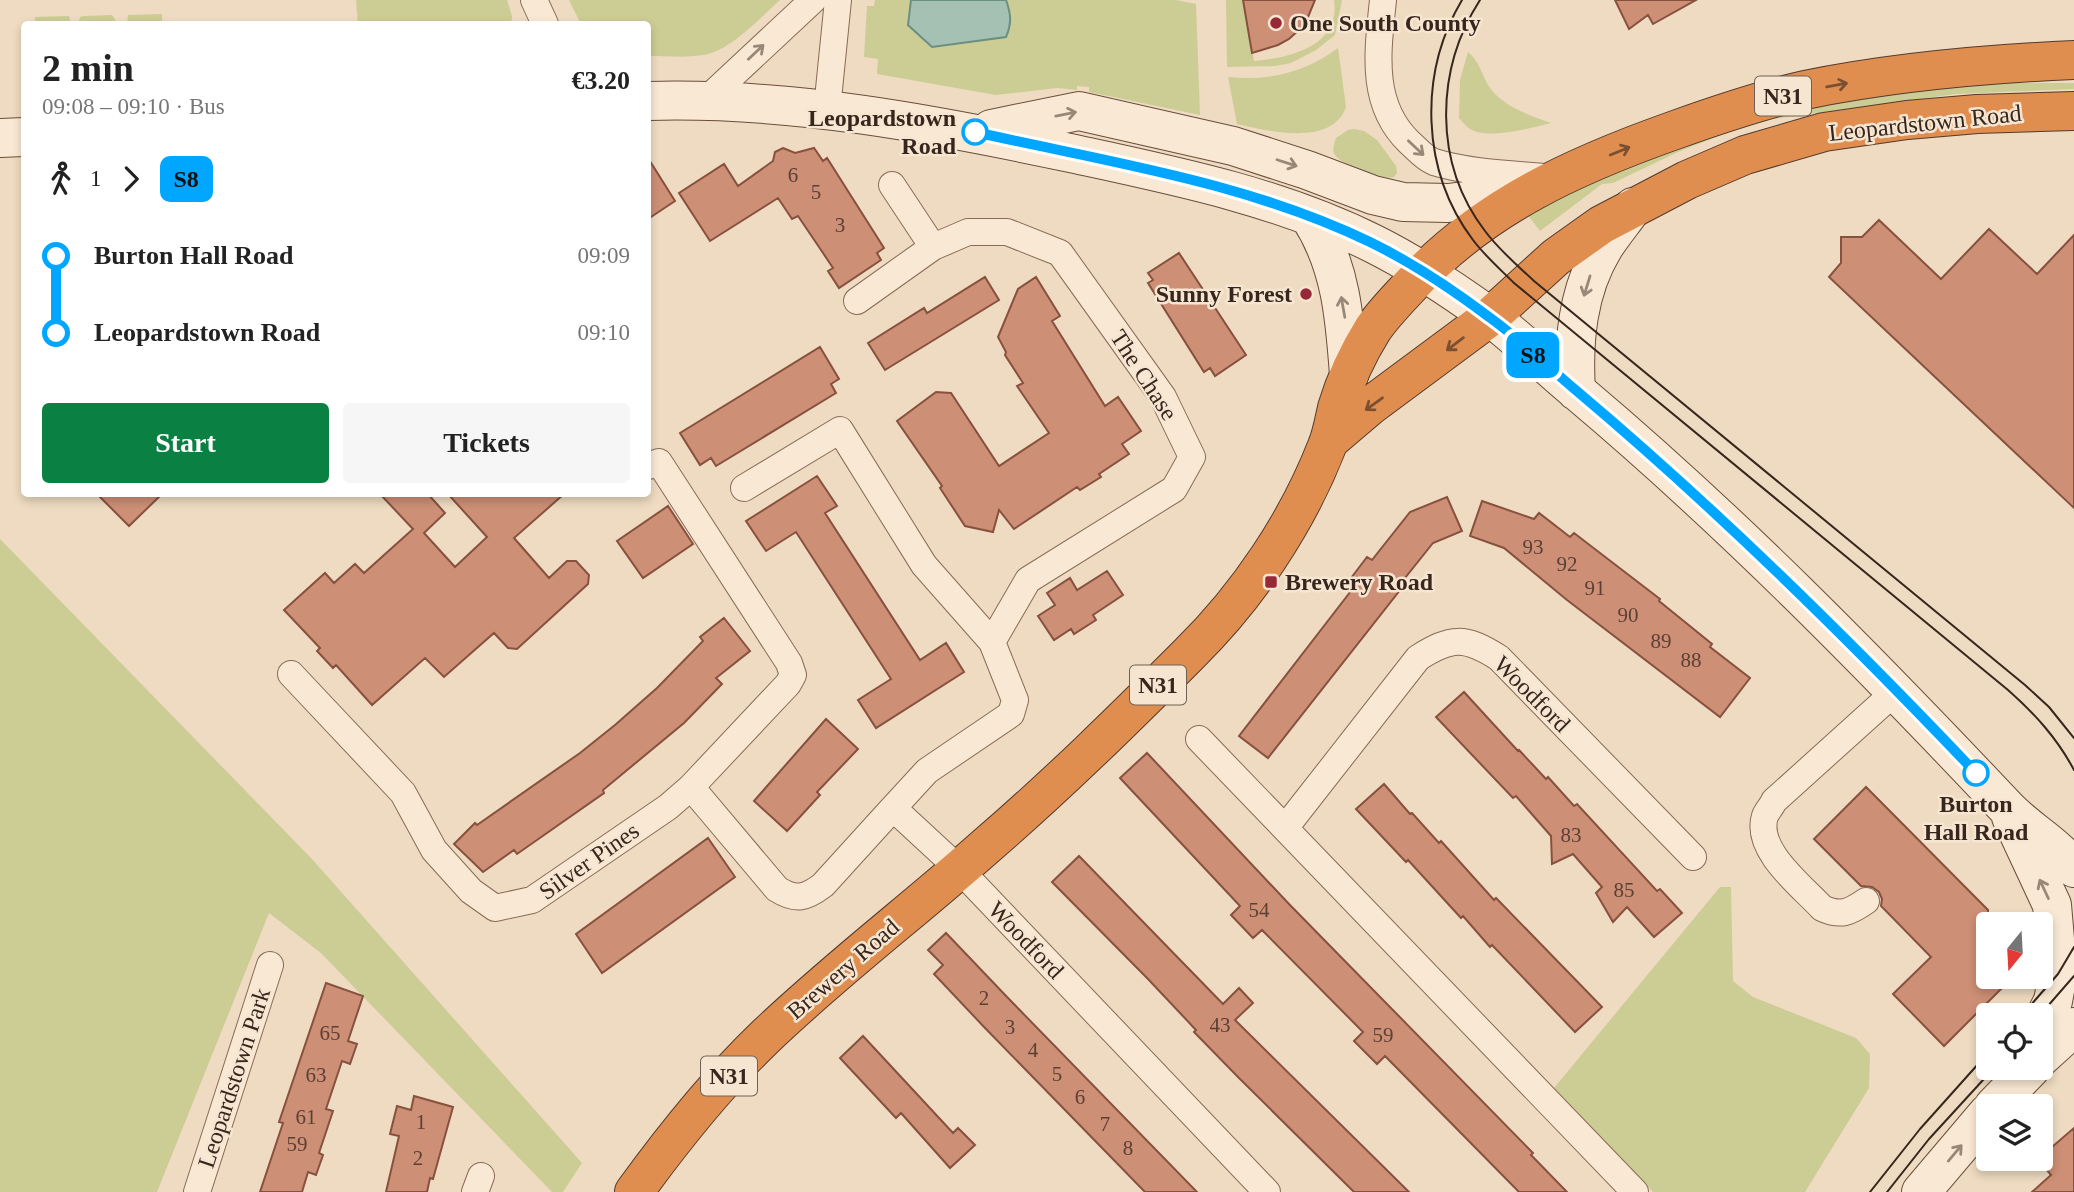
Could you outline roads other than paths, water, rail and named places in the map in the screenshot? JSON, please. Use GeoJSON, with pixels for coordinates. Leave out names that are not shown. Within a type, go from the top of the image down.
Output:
{"type":"FeatureCollection","features":[{"type":"Feature","properties":{"kind":"highway","name":"Leopardstown Road"},"geometry":{"type":"LineString","coordinates":[[1423,273],[1459,238],[1543,185],[1669,132],[1720,114],[1801,91],[1883,76],[2074,60]]}},
{"type":"Feature","properties":{"kind":"highway","name":"Leopardstown Road"},"geometry":{"type":"LineString","coordinates":[[1490,317],[1556,257],[1601,225],[1687,180],[1745,155],[1824,132],[1907,120],[1977,114],[2074,111]]}},
{"type":"Feature","properties":{"kind":"highway","name":"Brewery Road"},"geometry":{"type":"LineString","coordinates":[[634,1192],[681,1128],[763,1039],[1063,779],[1206,638],[1258,573],[1291,522],[1330,440],[1349,375],[1373,329],[1423,273]]}},
{"type":"Feature","properties":{"kind":"highway","name":"Brewery Road"},"geometry":{"type":"LineString","coordinates":[[1330,440],[1370,406],[1490,317]]}},
{"type":"Feature","properties":{"kind":"main road"},"geometry":{"type":"LineString","coordinates":[[651,101],[707,99],[827,109],[975,132],[1240,192],[1309,216],[1370,242],[1490,317],[1576,391],[1783,577],[2008,810],[2057,848],[2073,866]]}},
{"type":"Feature","properties":{"kind":"main road"},"geometry":{"type":"LineString","coordinates":[[975,132],[1079,111],[1233,146],[1373,195],[1403,202],[1448,203],[1543,185]]}},
{"type":"Feature","properties":{"kind":"main road"},"geometry":{"type":"LineString","coordinates":[[0,138],[21,137]]}},
{"type":"Feature","properties":{"kind":"main road"},"geometry":{"type":"LineString","coordinates":[[1576,391],[1575,338],[1579,312],[1592,270],[1605,246],[1633,207]]}},
{"type":"Feature","properties":{"kind":"main road"},"geometry":{"type":"LineString","coordinates":[[1309,216],[1329,252],[1341,298],[1349,375]]}},
{"type":"Feature","properties":{"kind":"main road"},"geometry":{"type":"LineString","coordinates":[[2008,810],[2052,905],[2058,974],[2052,1003]]}},
{"type":"Feature","properties":{"kind":"main road"},"geometry":{"type":"LineString","coordinates":[[2053,1046],[2074,1027]]}},
{"type":"Feature","properties":{"kind":"main road"},"geometry":{"type":"LineString","coordinates":[[1921,1192],[2009,1088]]}},
{"type":"Feature","properties":{"kind":"street"},"geometry":{"type":"LineString","coordinates":[[534,0],[544,21]]}},
{"type":"Feature","properties":{"kind":"street"},"geometry":{"type":"LineString","coordinates":[[707,99],[813,0]]}},
{"type":"Feature","properties":{"kind":"street"},"geometry":{"type":"LineString","coordinates":[[827,109],[838,0]]}},
{"type":"Feature","properties":{"kind":"street"},"geometry":{"type":"LineString","coordinates":[[1383,0],[1377,57],[1378,76],[1386,109],[1400,134],[1432,161],[1543,185]]}},
{"type":"Feature","properties":{"kind":"street"},"geometry":{"type":"LineString","coordinates":[[892,185],[933,247]]}},
{"type":"Feature","properties":{"kind":"street","name":"The Chase"},"geometry":{"type":"LineString","coordinates":[[857,301],[933,247],[968,232],[1007,232],[1060,253],[1163,397],[1192,457],[1174,489],[1028,580],[992,642]]}},
{"type":"Feature","properties":{"kind":"street"},"geometry":{"type":"LineString","coordinates":[[691,787],[777,889],[788,896],[799,897],[812,893],[823,885],[927,771],[1011,714],[1015,700],[992,642],[924,565],[840,430],[744,488]]}},
{"type":"Feature","properties":{"kind":"street","name":"Silver Pines"},"geometry":{"type":"LineString","coordinates":[[291,674],[402,793],[434,850],[471,891],[495,908],[532,900],[668,807],[691,787],[788,684],[793,675],[789,663],[659,462],[651,465]]}},
{"type":"Feature","properties":{"kind":"street","name":"Woodford"},"geometry":{"type":"LineString","coordinates":[[1285,828],[1418,658],[1439,644],[1454,640],[1470,642],[1499,658],[1693,857]]}},
{"type":"Feature","properties":{"kind":"street"},"geometry":{"type":"LineString","coordinates":[[1866,901],[1850,913],[1832,912],[1822,908],[1770,853],[1765,841],[1765,817],[1774,802],[1896,691]]}},
{"type":"Feature","properties":{"kind":"street"},"geometry":{"type":"LineString","coordinates":[[1199,739],[1635,1192]]}},
{"type":"Feature","properties":{"kind":"street"},"geometry":{"type":"LineString","coordinates":[[892,808],[959,869]]}},
{"type":"Feature","properties":{"kind":"street","name":"Woodford"},"geometry":{"type":"LineString","coordinates":[[959,869],[1267,1192]]}},
{"type":"Feature","properties":{"kind":"street","name":"Leopardstown Park"},"geometry":{"type":"LineString","coordinates":[[197,1192],[270,965]]}},
{"type":"Feature","properties":{"kind":"tram line"},"geometry":{"type":"LineString","coordinates":[[1462,0],[1438,59],[1432,90],[1432,122],[1435,153],[1443,184],[1456,213],[1473,240],[1514,283],[2008,690],[2045,727],[2074,770]]}},
{"type":"Feature","properties":{"kind":"tram line"},"geometry":{"type":"LineString","coordinates":[[1480,0],[1465,27],[1454,56],[1446,116],[1456,176],[1468,204],[1490,238],[1534,281],[2025,685],[2049,707],[2074,738]]}},
{"type":"Feature","properties":{"kind":"tram line"},"geometry":{"type":"LineString","coordinates":[[2033,1003],[2058,974],[2074,947]]}},
{"type":"Feature","properties":{"kind":"tram line"},"geometry":{"type":"LineString","coordinates":[[2050,1003],[2074,976]]}},
{"type":"Feature","properties":{"kind":"tram line"},"geometry":{"type":"LineString","coordinates":[[1870,1192],[1920,1129],[1976,1066]]}},
{"type":"Feature","properties":{"kind":"tram line"},"geometry":{"type":"LineString","coordinates":[[1887,1192],[1929,1139],[1983,1080]]}},
{"type":"Feature","properties":{"kind":"place","name":"One South County"},"geometry":{"type":"Point","coordinates":[1276,23]}},
{"type":"Feature","properties":{"kind":"place","name":"Leopardstown Road"},"geometry":{"type":"Point","coordinates":[975,132]}},
{"type":"Feature","properties":{"kind":"place","name":"Sunny Forest"},"geometry":{"type":"Point","coordinates":[1306,294]}},
{"type":"Feature","properties":{"kind":"place","name":"Brewery Road"},"geometry":{"type":"Point","coordinates":[1271,582]}},
{"type":"Feature","properties":{"kind":"place","name":"Burton Hall Road"},"geometry":{"type":"Point","coordinates":[1976,773]}}]}
